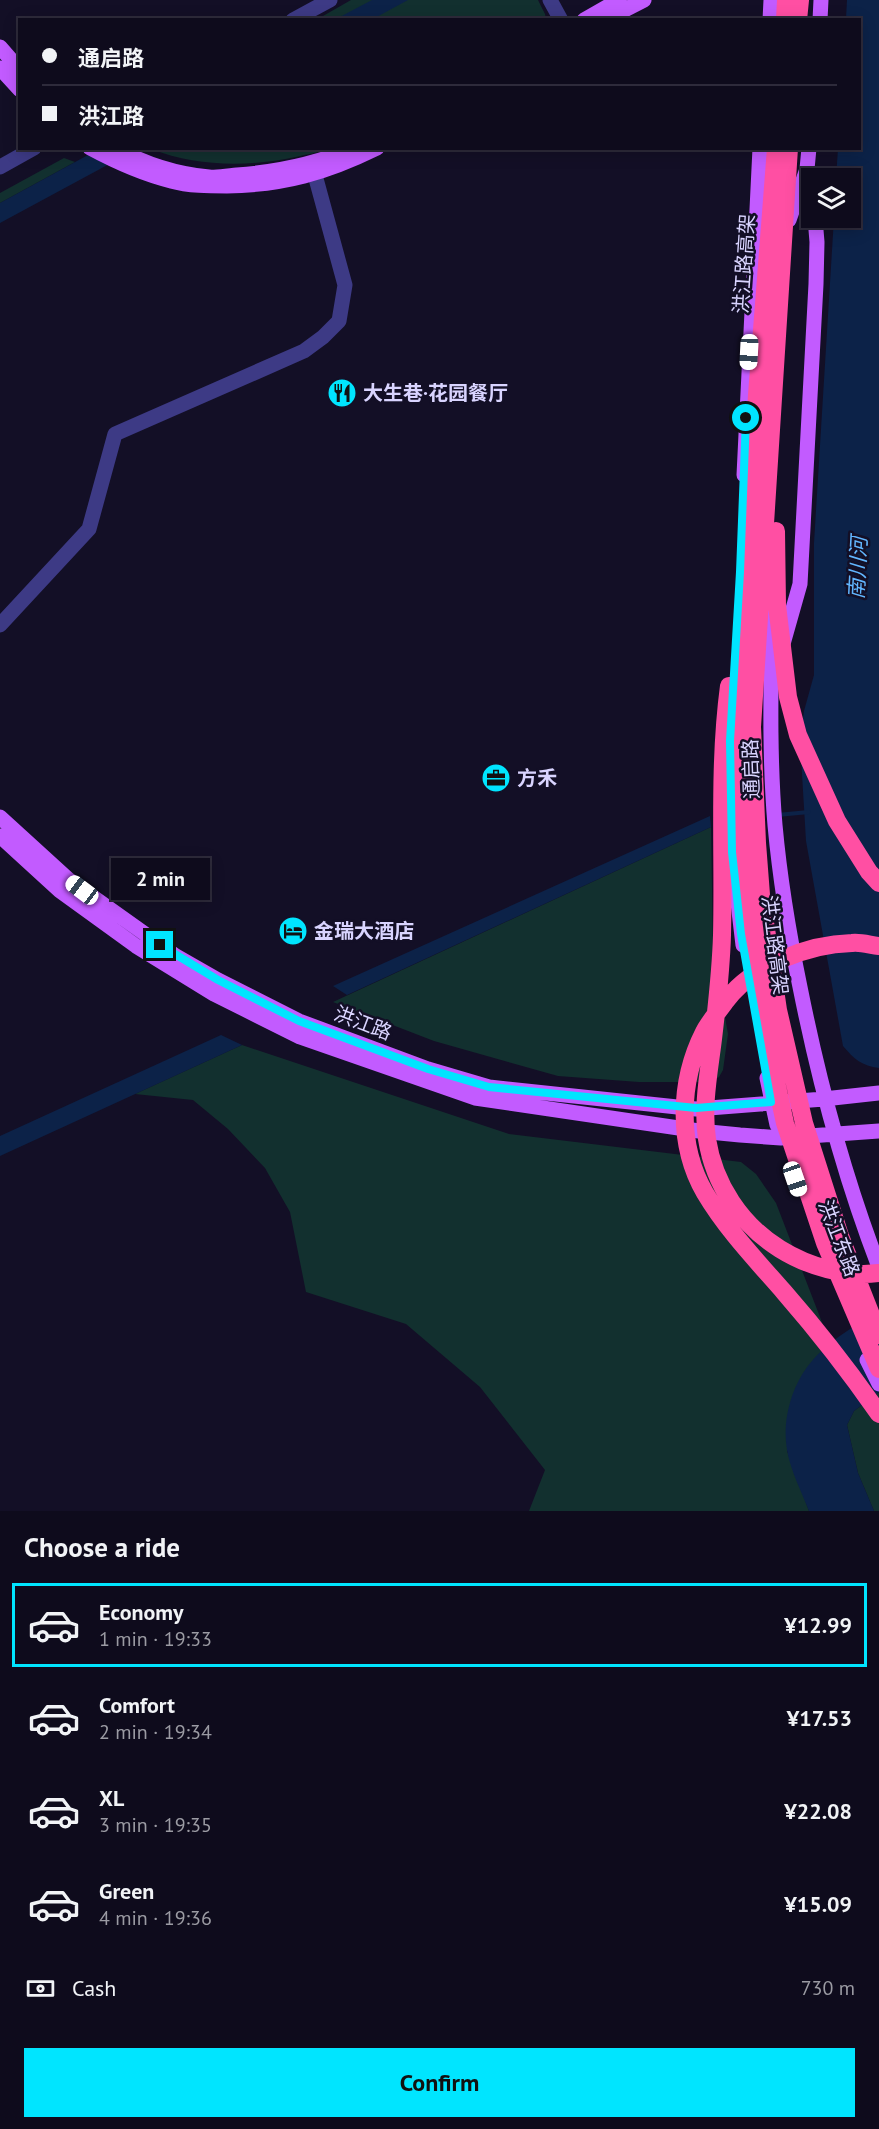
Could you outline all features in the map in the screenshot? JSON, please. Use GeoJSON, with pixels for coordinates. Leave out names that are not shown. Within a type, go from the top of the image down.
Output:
{"type":"FeatureCollection","features":[{"type":"Feature","properties":{"kind":"highway"},"geometry":{"type":"LineString","coordinates":[[785,18],[786,0]]}},
{"type":"Feature","properties":{"kind":"highway"},"geometry":{"type":"LineString","coordinates":[[798,18],[800,0]]}},
{"type":"Feature","properties":{"kind":"highway","name":"洪江路高架"},"geometry":{"type":"LineString","coordinates":[[776,150],[745,577],[737,767],[749,924],[762,1017],[785,1123],[825,1243],[879,1369]]}},
{"type":"Feature","properties":{"kind":"highway","name":"洪江路高架"},"geometry":{"type":"LineString","coordinates":[[789,150],[752,727],[757,843],[761,895],[778,1010],[804,1123],[840,1236],[879,1335]]}},
{"type":"Feature","properties":{"kind":"highway"},"geometry":{"type":"LineString","coordinates":[[782,256],[787,322],[776,512],[776,594],[788,697],[798,735],[837,822],[869,872],[879,883]]}},
{"type":"Feature","properties":{"kind":"highway"},"geometry":{"type":"LineString","coordinates":[[745,577],[725,719],[722,772],[722,943],[706,1105],[707,1139],[728,1198],[767,1241],[791,1257],[824,1269],[846,1274],[879,1273]]}},
{"type":"Feature","properties":{"kind":"highway"},"geometry":{"type":"LineString","coordinates":[[879,946],[854,942],[826,945],[798,952],[750,978],[731,993],[704,1031],[691,1065],[685,1100],[688,1148],[704,1192],[721,1218],[832,1349],[879,1414]]}},
{"type":"Feature","properties":{"kind":"main road"},"geometry":{"type":"LineString","coordinates":[[588,18],[620,0]]}},
{"type":"Feature","properties":{"kind":"main road"},"geometry":{"type":"LineString","coordinates":[[609,18],[644,0]]}},
{"type":"Feature","properties":{"kind":"main road"},"geometry":{"type":"LineString","coordinates":[[770,18],[771,0]]}},
{"type":"Feature","properties":{"kind":"main road"},"geometry":{"type":"LineString","coordinates":[[820,18],[821,0]]}},
{"type":"Feature","properties":{"kind":"main road"},"geometry":{"type":"LineString","coordinates":[[0,47],[18,68]]}},
{"type":"Feature","properties":{"kind":"main road"},"geometry":{"type":"LineString","coordinates":[[0,68],[18,88]]}},
{"type":"Feature","properties":{"kind":"main road"},"geometry":{"type":"LineString","coordinates":[[94,150],[122,165],[173,182],[209,186],[262,185],[315,175],[374,150]]}},
{"type":"Feature","properties":{"kind":"main road"},"geometry":{"type":"LineString","coordinates":[[120,150],[139,160],[177,172],[211,177],[264,173],[296,167],[349,150]]}},
{"type":"Feature","properties":{"kind":"main road","name":"通启路"},"geometry":{"type":"LineString","coordinates":[[760,150],[730,741],[732,852],[741,934],[771,1102]]}},
{"type":"Feature","properties":{"kind":"main road","name":"通启路"},"geometry":{"type":"LineString","coordinates":[[807,168],[809,150]]}},
{"type":"Feature","properties":{"kind":"main road","name":"通启路"},"geometry":{"type":"LineString","coordinates":[[801,185],[789,217],[774,455],[771,712],[774,815],[784,898],[824,1099]]}},
{"type":"Feature","properties":{"kind":"main road"},"geometry":{"type":"LineString","coordinates":[[771,712],[775,674],[800,584],[816,273],[816,228]]}},
{"type":"Feature","properties":{"kind":"main road","name":"洪江路"},"geometry":{"type":"LineString","coordinates":[[0,817],[68,879],[177,956],[218,980],[299,1021],[428,1069],[489,1087],[696,1108],[879,1093]]}},
{"type":"Feature","properties":{"kind":"main road","name":"洪江路"},"geometry":{"type":"LineString","coordinates":[[0,836],[60,891],[136,946],[214,994],[300,1037],[475,1098],[699,1131],[781,1138],[879,1131]]}},
{"type":"Feature","properties":{"kind":"main road","name":"洪江东路"},"geometry":{"type":"LineString","coordinates":[[824,1099],[879,1267]]}},
{"type":"Feature","properties":{"kind":"main road","name":"洪江东路"},"geometry":{"type":"LineString","coordinates":[[771,1102],[806,1210],[849,1322],[879,1384]]}},
{"type":"Feature","properties":{"kind":"street"},"geometry":{"type":"LineString","coordinates":[[297,18],[330,0]]}},
{"type":"Feature","properties":{"kind":"street"},"geometry":{"type":"LineString","coordinates":[[550,0],[560,18]]}},
{"type":"Feature","properties":{"kind":"street"},"geometry":{"type":"LineString","coordinates":[[0,168],[31,150]]}},
{"type":"Feature","properties":{"kind":"street"},"geometry":{"type":"LineString","coordinates":[[0,625],[89,529],[115,434],[304,351],[339,321],[345,285],[315,175]]}},
{"type":"Feature","properties":{"kind":"green space"},"geometry":{"type":"Polygon","coordinates":[[[351,0],[538,0],[546,18],[320,18],[351,0]]]}},
{"type":"Feature","properties":{"kind":"green space"},"geometry":{"type":"Polygon","coordinates":[[[154,150],[324,150],[278,160],[241,164],[205,162],[154,150]]]}},
{"type":"Feature","properties":{"kind":"green space"},"geometry":{"type":"Polygon","coordinates":[[[64,158],[75,162],[0,203],[0,193],[64,158]]]}},
{"type":"Feature","properties":{"kind":"green space"},"geometry":{"type":"Polygon","coordinates":[[[711,827],[713,949],[728,1034],[723,1070],[719,1077],[711,1082],[639,1082],[558,1076],[434,1041],[333,1002],[711,827]]]}},
{"type":"Feature","properties":{"kind":"green space"},"geometry":{"type":"Polygon","coordinates":[[[242,1045],[509,1134],[741,1162],[756,1174],[776,1203],[830,1343],[787,1451],[809,1511],[529,1511],[545,1470],[480,1387],[406,1324],[306,1292],[290,1212],[265,1168],[228,1129],[193,1100],[135,1094],[242,1045]]]}},
{"type":"Feature","properties":{"kind":"green space"},"geometry":{"type":"Polygon","coordinates":[[[879,1392],[879,1511],[874,1511],[858,1473],[847,1425],[854,1411],[879,1392]]]}},
{"type":"Feature","properties":{"kind":"water"},"geometry":{"type":"Polygon","coordinates":[[[372,0],[408,0],[375,18],[338,18],[372,0]]]}},
{"type":"Feature","properties":{"kind":"water","name":"南川河"},"geometry":{"type":"Polygon","coordinates":[[[847,0],[879,0],[879,1068],[859,1061],[843,1046],[806,841],[800,740],[804,711],[814,675],[814,543],[833,228],[861,228],[861,168],[837,168],[838,150],[861,150],[861,18],[846,18],[847,0]]]}},
{"type":"Feature","properties":{"kind":"water"},"geometry":{"type":"Polygon","coordinates":[[[97,150],[135,150],[0,223],[0,203],[97,150]]]}},
{"type":"Feature","properties":{"kind":"water"},"geometry":{"type":"Polygon","coordinates":[[[710,816],[711,827],[347,995],[333,986],[710,816]]]}},
{"type":"Feature","properties":{"kind":"water"},"geometry":{"type":"Polygon","coordinates":[[[221,1035],[242,1045],[0,1156],[0,1136],[221,1035]]]}},
{"type":"Feature","properties":{"kind":"water"},"geometry":{"type":"Polygon","coordinates":[[[879,1310],[879,1392],[854,1411],[847,1425],[858,1473],[874,1511],[809,1511],[793,1473],[787,1450],[786,1423],[792,1396],[807,1367],[828,1345],[879,1310]]]}},
{"type":"Feature","properties":{"kind":"waterway"},"geometry":{"type":"LineString","coordinates":[[777,815],[809,812]]}},
{"type":"Feature","properties":{"kind":"place","name":"大生巷·花园餐厅"},"geometry":{"type":"Point","coordinates":[342,393]}},
{"type":"Feature","properties":{"kind":"place","name":"方禾"},"geometry":{"type":"Point","coordinates":[496,778]}},
{"type":"Feature","properties":{"kind":"place","name":"金瑞大酒店"},"geometry":{"type":"Point","coordinates":[293,931]}},
{"type":"Feature","properties":{"kind":"route"},"geometry":{"type":"LineString","coordinates":[[160,945],[218,980],[299,1021],[428,1069],[489,1087],[696,1108],[771,1102],[741,934],[732,852],[730,741],[746,418]]}}]}
